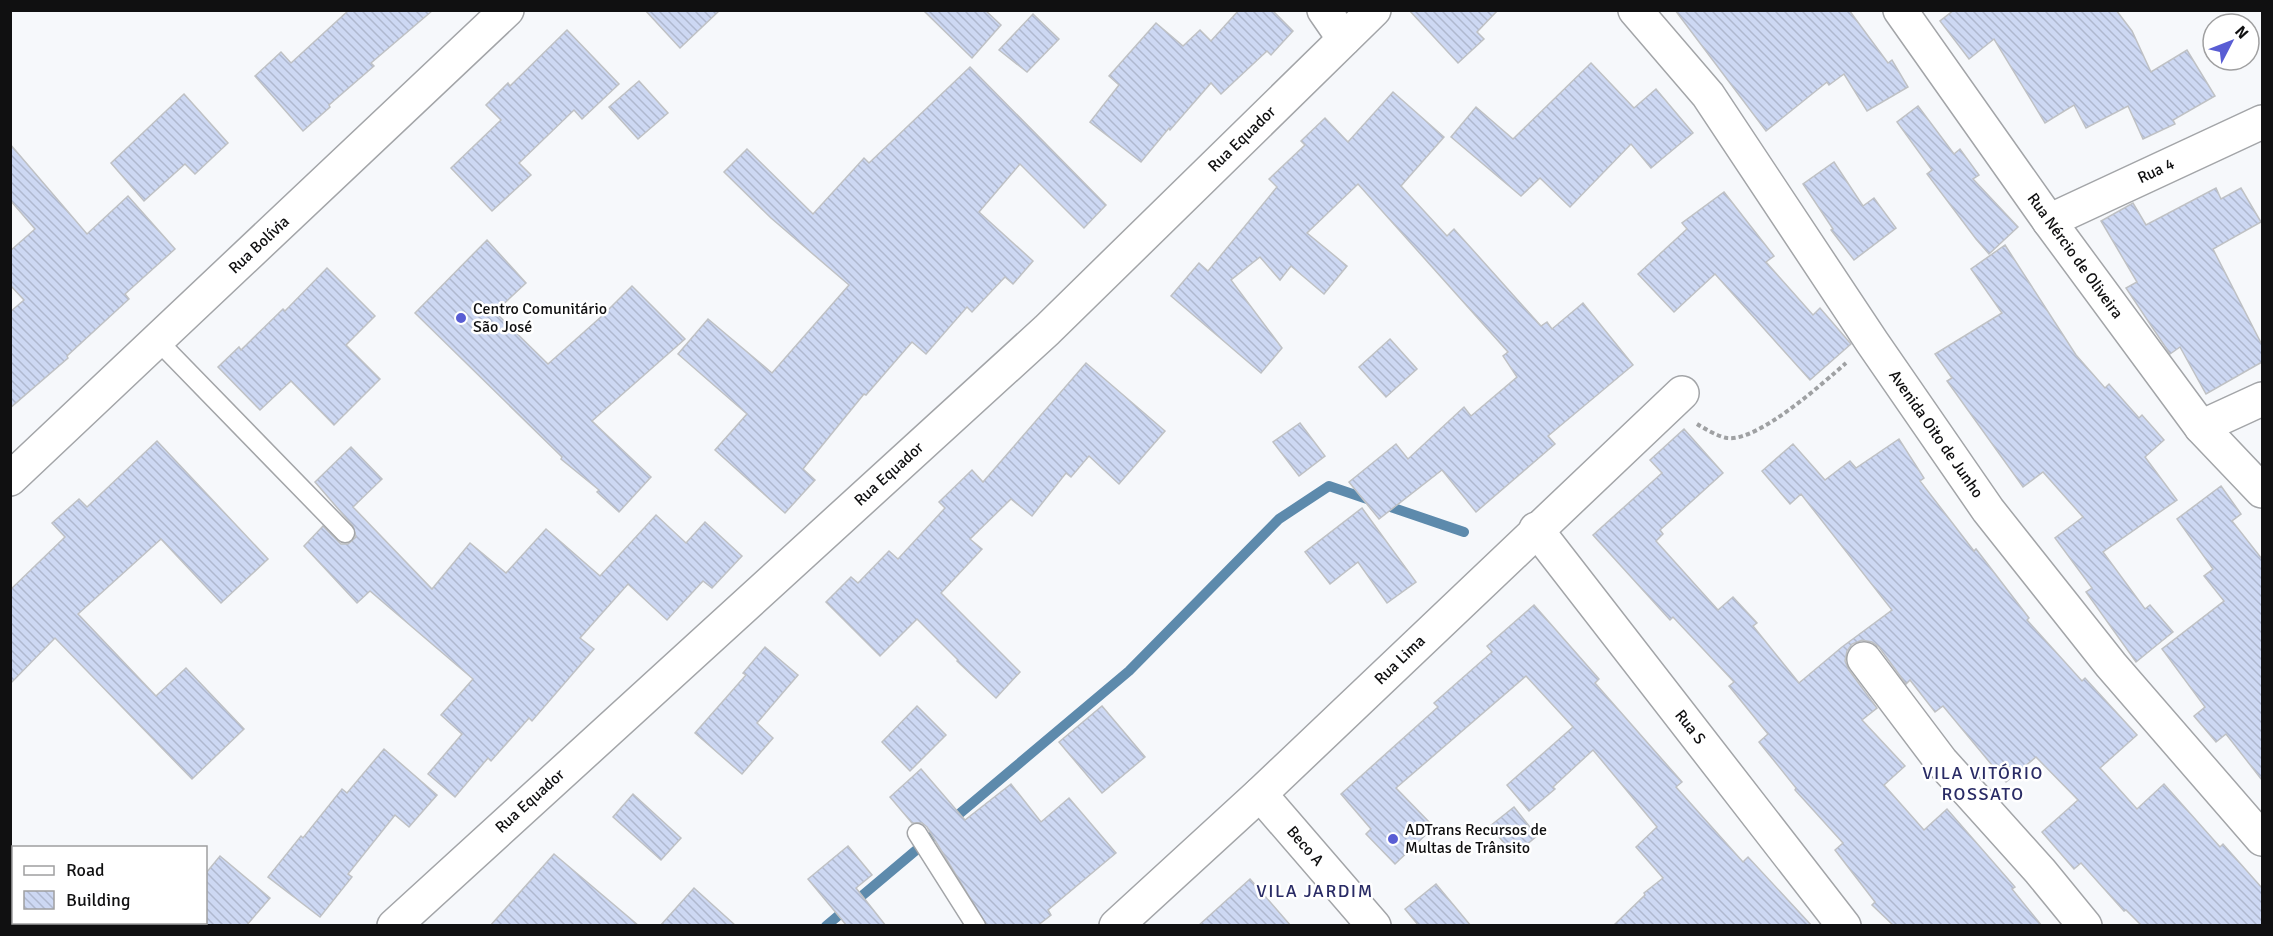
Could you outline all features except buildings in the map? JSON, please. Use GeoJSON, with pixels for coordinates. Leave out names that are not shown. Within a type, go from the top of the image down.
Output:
{"type":"FeatureCollection","features":[{"type":"Feature","properties":{"kind":"street","name":"Rua Bolívia"},"geometry":{"type":"LineString","coordinates":[[10,479],[507,10]]}},
{"type":"Feature","properties":{"kind":"street"},"geometry":{"type":"LineString","coordinates":[[1324,10],[1344,39]]}},
{"type":"Feature","properties":{"kind":"street","name":"Rua Equador"},"geometry":{"type":"LineString","coordinates":[[394,926],[1047,330],[1374,10]]}},
{"type":"Feature","properties":{"kind":"street","name":"Avenida Oito de Junho"},"geometry":{"type":"LineString","coordinates":[[1635,10],[1708,95],[1872,342],[1988,510],[2111,665],[2262,839]]}},
{"type":"Feature","properties":{"kind":"street","name":"Rua Nércio de Oliveira"},"geometry":{"type":"LineString","coordinates":[[1900,10],[2049,221],[2201,427],[2262,491]]}},
{"type":"Feature","properties":{"kind":"street","name":"Rua 4"},"geometry":{"type":"LineString","coordinates":[[2049,221],[2262,122]]}},
{"type":"Feature","properties":{"kind":"street","name":"Rua Lima"},"geometry":{"type":"LineString","coordinates":[[1116,926],[1260,794],[1678,396]]}},
{"type":"Feature","properties":{"kind":"street"},"geometry":{"type":"LineString","coordinates":[[2201,427],[2262,399]]}},
{"type":"Feature","properties":{"kind":"street","name":"Rua S"},"geometry":{"type":"LineString","coordinates":[[1536,529],[1844,926]]}},
{"type":"Feature","properties":{"kind":"street"},"geometry":{"type":"LineString","coordinates":[[1864,659],[1941,761],[2040,871],[2085,926]]}},
{"type":"Feature","properties":{"kind":"street","name":"Beco A"},"geometry":{"type":"LineString","coordinates":[[1260,794],[1374,926]]}},
{"type":"Feature","properties":{"kind":"lane"},"geometry":{"type":"LineString","coordinates":[[158,340],[345,533]]}},
{"type":"Feature","properties":{"kind":"lane"},"geometry":{"type":"LineString","coordinates":[[917,833],[976,926]]}},
{"type":"Feature","properties":{"kind":"path"},"geometry":{"type":"LineString","coordinates":[[1678,396],[1699,426],[1727,438],[1745,435],[1773,420],[1806,397],[1872,342]]}},
{"type":"Feature","properties":{"kind":"waterway"},"geometry":{"type":"LineString","coordinates":[[826,926],[1129,671],[1279,519],[1329,486],[1464,532]]}},
{"type":"Feature","properties":{"kind":"place","name":"Centro Comunitário São José"},"geometry":{"type":"Point","coordinates":[461,318]}},
{"type":"Feature","properties":{"kind":"place","name":"ADTrans Recursos de Multas de Trânsito"},"geometry":{"type":"Point","coordinates":[1393,839]}},
{"type":"Feature","properties":{"kind":"district","name":"VILA VITÓRIO ROSSATO"},"geometry":{"type":"Point","coordinates":[1983,783]}},
{"type":"Feature","properties":{"kind":"district","name":"VILA JARDIM"},"geometry":{"type":"Point","coordinates":[1315,891]}}]}
